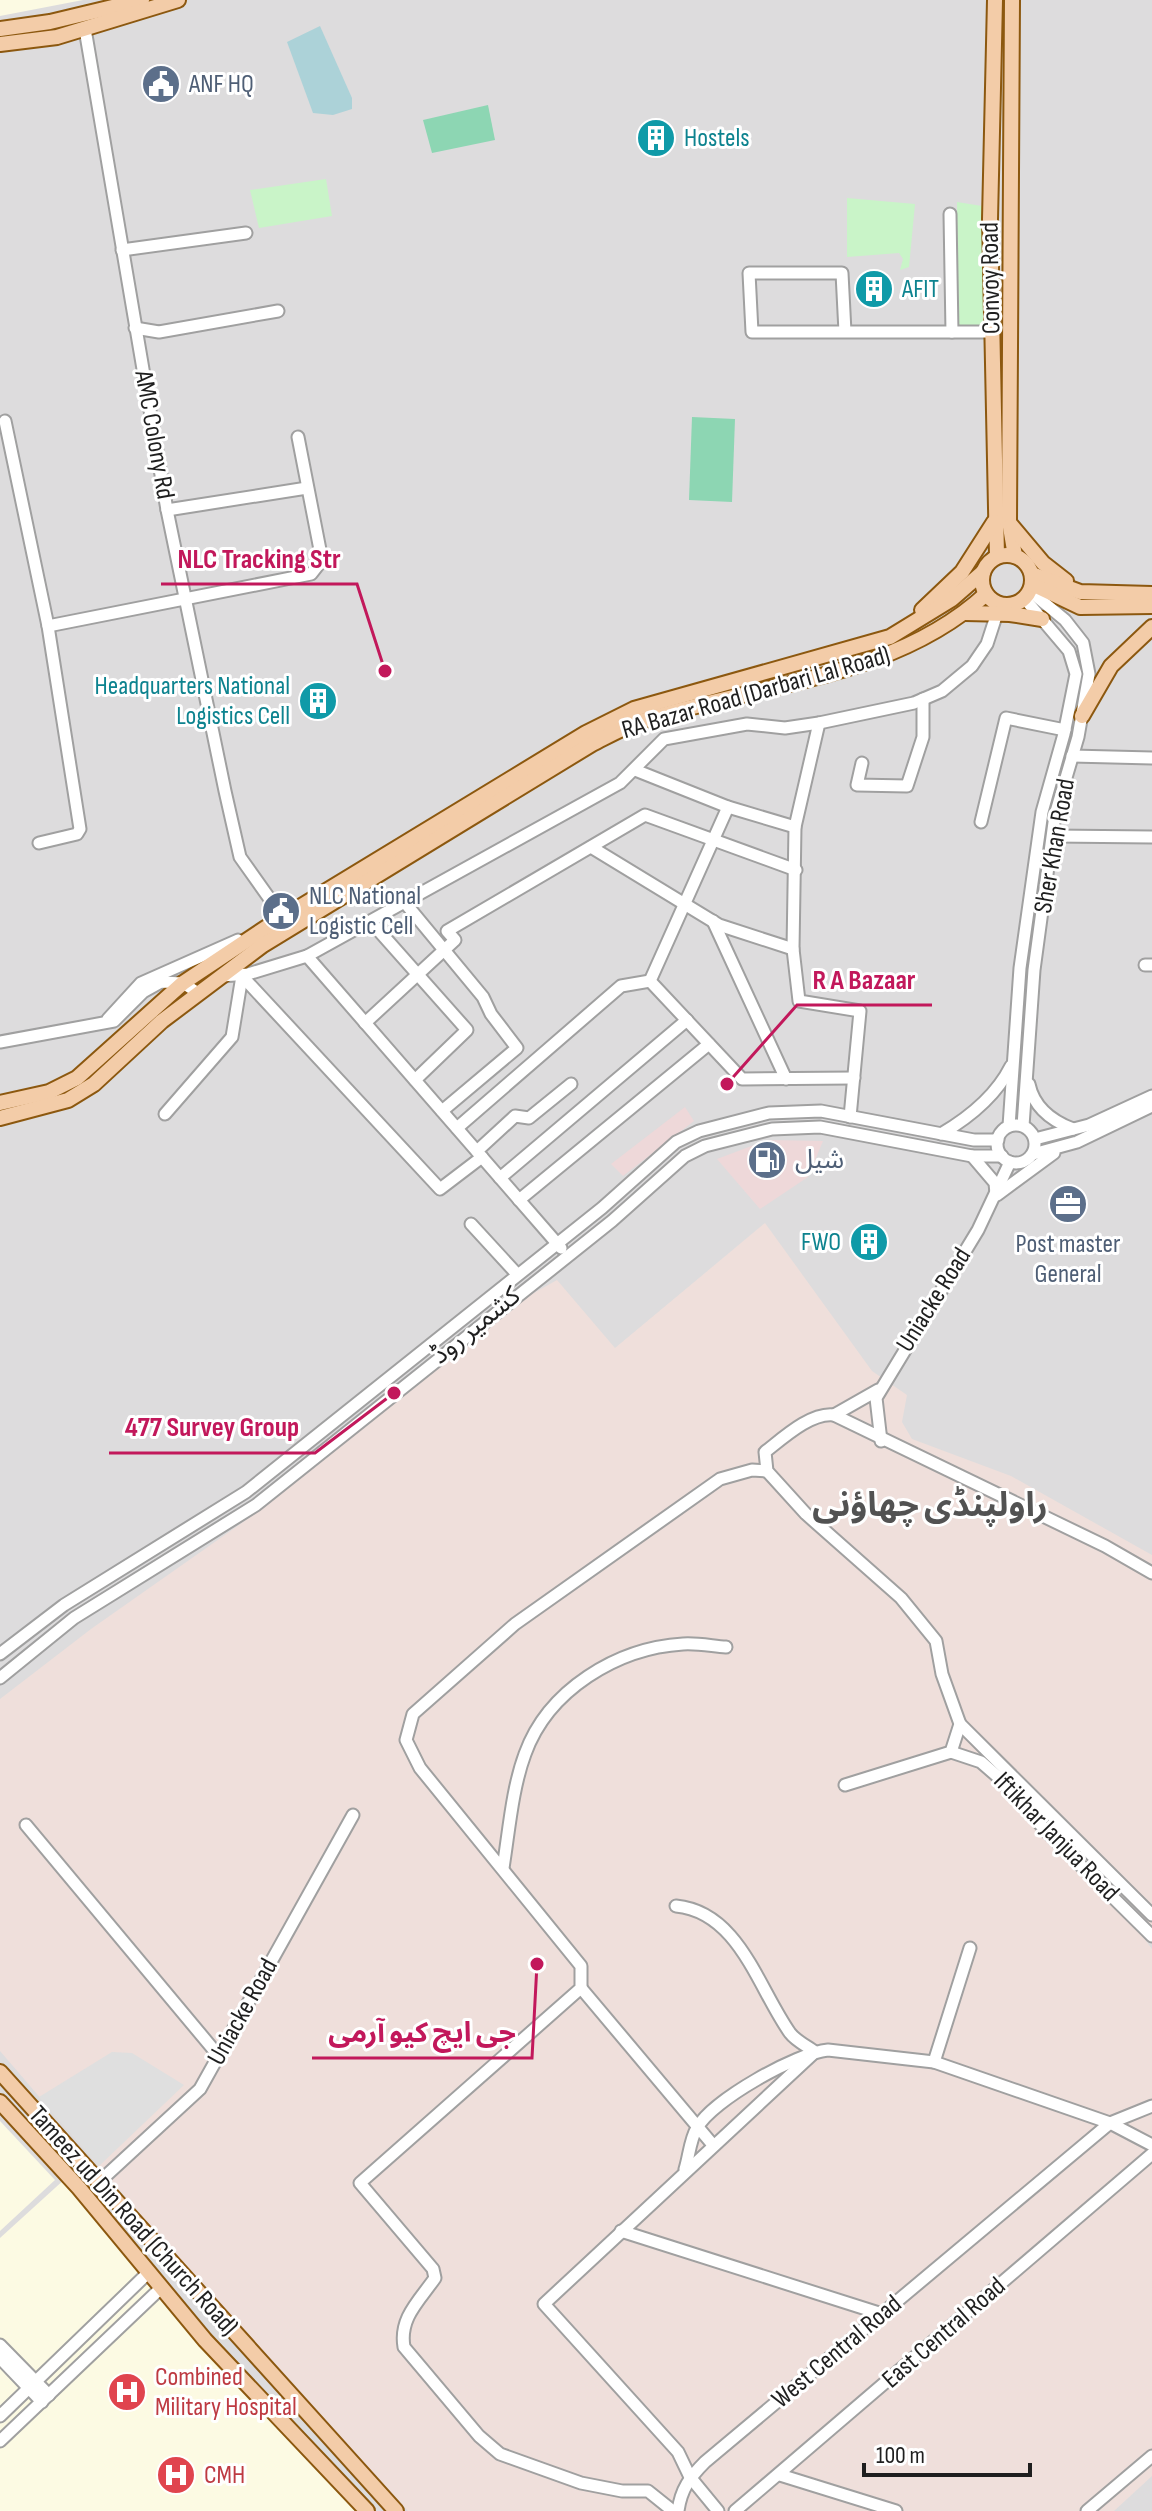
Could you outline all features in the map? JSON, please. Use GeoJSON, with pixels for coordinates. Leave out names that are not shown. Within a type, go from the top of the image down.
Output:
{"type":"FeatureCollection","features":[{"type":"Feature","properties":{"kind":"main road"},"geometry":{"type":"LineString","coordinates":[[0,29],[50,22],[142,0]]}},
{"type":"Feature","properties":{"kind":"main road"},"geometry":{"type":"LineString","coordinates":[[0,44],[57,37],[178,0]]}},
{"type":"Feature","properties":{"kind":"main road","name":"Convoy Road"},"geometry":{"type":"LineString","coordinates":[[995,0],[991,332],[1001,522],[1015,556]]}},
{"type":"Feature","properties":{"kind":"main road","name":"Convoy Road"},"geometry":{"type":"LineString","coordinates":[[997,556],[1001,522],[1012,0]]}},
{"type":"Feature","properties":{"kind":"main road"},"geometry":{"type":"LineString","coordinates":[[904,627],[962,572],[1001,522],[1043,563],[1080,592]]}},
{"type":"Feature","properties":{"kind":"main road"},"geometry":{"type":"LineString","coordinates":[[1030,587],[1026,563],[1015,556],[997,556],[983,572],[986,594],[998,609],[1042,619]]}},
{"type":"Feature","properties":{"kind":"main road","name":"RA Bazar Road (Darbari Lal Road)"},"geometry":{"type":"LineString","coordinates":[[0,1103],[49,1092],[77,1078],[183,983],[267,927],[482,794],[634,709],[890,637],[952,599],[983,572]]}},
{"type":"Feature","properties":{"kind":"main road"},"geometry":{"type":"LineString","coordinates":[[1030,587],[1152,594]]}},
{"type":"Feature","properties":{"kind":"main road"},"geometry":{"type":"LineString","coordinates":[[1030,587],[1080,607],[1152,606]]}},
{"type":"Feature","properties":{"kind":"main road"},"geometry":{"type":"LineString","coordinates":[[965,613],[1013,604],[1030,587]]}},
{"type":"Feature","properties":{"kind":"main road","name":"RA Bazar Road (Darbari Lal Road)"},"geometry":{"type":"LineString","coordinates":[[0,1118],[68,1100],[94,1084],[162,1021],[275,938],[592,744],[627,727],[894,654],[965,613],[986,594]]}},
{"type":"Feature","properties":{"kind":"main road"},"geometry":{"type":"LineString","coordinates":[[1082,716],[1111,666],[1152,627]]}},
{"type":"Feature","properties":{"kind":"main road","name":"Tameez ud Din Road (Church Road)"},"geometry":{"type":"LineString","coordinates":[[0,2072],[221,2322],[396,2511]]}},
{"type":"Feature","properties":{"kind":"main road","name":"Tameez ud Din Road (Church Road)"},"geometry":{"type":"LineString","coordinates":[[0,2102],[205,2340],[367,2511]]}},
{"type":"Feature","properties":{"kind":"main road"},"geometry":{"type":"LineString","coordinates":[[205,2340],[221,2322]]}},
{"type":"Feature","properties":{"kind":"street","name":"AMC Colony Rd"},"geometry":{"type":"LineString","coordinates":[[85,29],[167,510],[240,857],[284,919]]}},
{"type":"Feature","properties":{"kind":"street"},"geometry":{"type":"LineString","coordinates":[[950,214],[952,332]]}},
{"type":"Feature","properties":{"kind":"street"},"geometry":{"type":"LineString","coordinates":[[122,250],[246,233]]}},
{"type":"Feature","properties":{"kind":"street"},"geometry":{"type":"LineString","coordinates":[[845,332],[842,273],[749,273],[752,332],[845,332],[952,332],[991,332]]}},
{"type":"Feature","properties":{"kind":"street"},"geometry":{"type":"LineString","coordinates":[[135,328],[159,332],[278,311]]}},
{"type":"Feature","properties":{"kind":"street"},"geometry":{"type":"LineString","coordinates":[[5,421],[48,626],[80,829],[77,834],[39,843]]}},
{"type":"Feature","properties":{"kind":"street"},"geometry":{"type":"LineString","coordinates":[[48,626],[311,574],[322,560],[298,437]]}},
{"type":"Feature","properties":{"kind":"street"},"geometry":{"type":"LineString","coordinates":[[167,510],[307,488]]}},
{"type":"Feature","properties":{"kind":"street","name":"Sher Khan Road"},"geometry":{"type":"LineString","coordinates":[[1009,1126],[1020,968],[1042,812],[1065,730],[1076,674],[1069,651],[1042,619],[1030,587]]}},
{"type":"Feature","properties":{"kind":"street","name":"Sher Khan Road"},"geometry":{"type":"LineString","coordinates":[[1023,1126],[1034,970],[1053,836],[1089,674],[1083,643],[1065,620],[1030,587]]}},
{"type":"Feature","properties":{"kind":"street"},"geometry":{"type":"LineString","coordinates":[[221,976],[242,976],[307,956],[372,923],[620,783],[635,770],[652,747],[664,739],[747,724],[785,728],[819,723],[923,699],[942,691],[972,666],[987,644],[998,609]]}},
{"type":"Feature","properties":{"kind":"street"},"geometry":{"type":"LineString","coordinates":[[862,763],[857,785],[907,786],[923,737],[923,699]]}},
{"type":"Feature","properties":{"kind":"street"},"geometry":{"type":"LineString","coordinates":[[981,822],[1006,718],[1065,730]]}},
{"type":"Feature","properties":{"kind":"street"},"geometry":{"type":"LineString","coordinates":[[819,723],[795,827],[793,949],[799,1001],[860,1011],[850,1117]]}},
{"type":"Feature","properties":{"kind":"street"},"geometry":{"type":"LineString","coordinates":[[1072,756],[1152,758]]}},
{"type":"Feature","properties":{"kind":"street"},"geometry":{"type":"LineString","coordinates":[[635,770],[728,807],[795,827]]}},
{"type":"Feature","properties":{"kind":"street"},"geometry":{"type":"LineString","coordinates":[[650,981],[728,807]]}},
{"type":"Feature","properties":{"kind":"street"},"geometry":{"type":"LineString","coordinates":[[365,1023],[455,940],[447,931],[645,815],[796,870]]}},
{"type":"Feature","properties":{"kind":"street"},"geometry":{"type":"LineString","coordinates":[[1053,836],[1152,837]]}},
{"type":"Feature","properties":{"kind":"street"},"geometry":{"type":"LineString","coordinates":[[591,847],[713,921],[793,949]]}},
{"type":"Feature","properties":{"kind":"street"},"geometry":{"type":"LineString","coordinates":[[406,904],[483,997],[491,1014],[517,1048],[442,1111]]}},
{"type":"Feature","properties":{"kind":"street"},"geometry":{"type":"LineString","coordinates":[[713,921],[786,1079]]}},
{"type":"Feature","properties":{"kind":"street"},"geometry":{"type":"LineString","coordinates":[[372,923],[467,1030],[415,1080]]}},
{"type":"Feature","properties":{"kind":"street"},"geometry":{"type":"LineString","coordinates":[[106,1023],[141,983],[267,927]]}},
{"type":"Feature","properties":{"kind":"street"},"geometry":{"type":"LineString","coordinates":[[307,956],[567,1255]]}},
{"type":"Feature","properties":{"kind":"street"},"geometry":{"type":"LineString","coordinates":[[165,1114],[232,1037],[242,976]]}},
{"type":"Feature","properties":{"kind":"street"},"geometry":{"type":"LineString","coordinates":[[242,976],[440,1189],[480,1154],[515,1116],[529,1118],[571,1084]]}},
{"type":"Feature","properties":{"kind":"street"},"geometry":{"type":"LineString","coordinates":[[650,981],[742,1079],[854,1078]]}},
{"type":"Feature","properties":{"kind":"street"},"geometry":{"type":"LineString","coordinates":[[457,1128],[621,986],[650,981]]}},
{"type":"Feature","properties":{"kind":"street"},"geometry":{"type":"LineString","coordinates":[[0,1042],[106,1023],[125,1013],[153,984],[183,983],[198,993]]}},
{"type":"Feature","properties":{"kind":"street"},"geometry":{"type":"LineString","coordinates":[[500,1178],[687,1020]]}},
{"type":"Feature","properties":{"kind":"street"},"geometry":{"type":"LineString","coordinates":[[519,1200],[709,1044]]}},
{"type":"Feature","properties":{"kind":"street"},"geometry":{"type":"LineString","coordinates":[[941,1134],[962,1122],[996,1091],[1014,1060]]}},
{"type":"Feature","properties":{"kind":"street"},"geometry":{"type":"LineString","coordinates":[[1027,1076],[1031,1096],[1043,1111],[1054,1121],[1075,1129]]}},
{"type":"Feature","properties":{"kind":"street"},"geometry":{"type":"LineString","coordinates":[[1035,1139],[1075,1129],[1152,1096]]}},
{"type":"Feature","properties":{"kind":"street"},"geometry":{"type":"LineString","coordinates":[[996,1195],[1060,1149],[1152,1106]]}},
{"type":"Feature","properties":{"kind":"street","name":"کشمیر روڈ"},"geometry":{"type":"LineString","coordinates":[[0,1654],[107,1578],[246,1492],[557,1243],[676,1142],[699,1131],[769,1113],[821,1111],[941,1134],[998,1140]]}},
{"type":"Feature","properties":{"kind":"street"},"geometry":{"type":"LineString","coordinates":[[1035,1139],[1023,1126],[1009,1126],[998,1140],[1006,1159],[1023,1162],[1033,1154],[1060,1149]]}},
{"type":"Feature","properties":{"kind":"street","name":"کشمیر روڈ"},"geometry":{"type":"LineString","coordinates":[[0,1678],[74,1618],[256,1505],[532,1281],[612,1221],[685,1156],[705,1146],[772,1129],[820,1127],[972,1156],[1006,1159]]}},
{"type":"Feature","properties":{"kind":"street"},"geometry":{"type":"LineString","coordinates":[[1033,1154],[1035,1139]]}},
{"type":"Feature","properties":{"kind":"street"},"geometry":{"type":"LineString","coordinates":[[972,1156],[995,1183],[996,1195]]}},
{"type":"Feature","properties":{"kind":"street","name":"Uniacke Road"},"geometry":{"type":"LineString","coordinates":[[881,1441],[876,1398],[996,1195],[1006,1159]]}},
{"type":"Feature","properties":{"kind":"street"},"geometry":{"type":"LineString","coordinates":[[471,1224],[532,1281]]}},
{"type":"Feature","properties":{"kind":"street"},"geometry":{"type":"LineString","coordinates":[[428,1345],[438,1357]]}},
{"type":"Feature","properties":{"kind":"street"},"geometry":{"type":"LineString","coordinates":[[400,1367],[410,1380]]}},
{"type":"Feature","properties":{"kind":"street"},"geometry":{"type":"LineString","coordinates":[[834,1415],[881,1388]]}},
{"type":"Feature","properties":{"kind":"street"},"geometry":{"type":"LineString","coordinates":[[845,1785],[951,1752],[960,1724],[942,1674],[936,1641],[901,1598],[817,1524],[767,1471],[765,1452],[824,1414],[834,1415],[881,1441],[997,1493],[1152,1573]]}},
{"type":"Feature","properties":{"kind":"street"},"geometry":{"type":"LineString","coordinates":[[713,2145],[581,1988],[581,1966],[420,1768],[406,1740],[413,1714],[515,1624],[720,1479],[752,1470],[767,1471]]}},
{"type":"Feature","properties":{"kind":"street"},"geometry":{"type":"LineString","coordinates":[[206,1516],[214,1530]]}},
{"type":"Feature","properties":{"kind":"street"},"geometry":{"type":"LineString","coordinates":[[107,1578],[115,1592]]}},
{"type":"Feature","properties":{"kind":"street"},"geometry":{"type":"LineString","coordinates":[[18,1639],[29,1655]]}},
{"type":"Feature","properties":{"kind":"street"},"geometry":{"type":"LineString","coordinates":[[503,1868],[525,1753],[550,1708],[568,1691],[618,1659],[683,1644],[726,1647]]}},
{"type":"Feature","properties":{"kind":"street","name":"Iftikhar Janjua Road"},"geometry":{"type":"LineString","coordinates":[[960,1724],[1152,1915]]}},
{"type":"Feature","properties":{"kind":"street","name":"Iftikhar Janjua Road"},"geometry":{"type":"LineString","coordinates":[[951,1752],[981,1762],[997,1776],[1048,1833],[1152,1936]]}},
{"type":"Feature","properties":{"kind":"street","name":"Uniacke Road"},"geometry":{"type":"LineString","coordinates":[[98,2183],[200,2089],[353,1815]]}},
{"type":"Feature","properties":{"kind":"street"},"geometry":{"type":"LineString","coordinates":[[26,1825],[218,2055]]}},
{"type":"Feature","properties":{"kind":"street"},"geometry":{"type":"LineString","coordinates":[[676,1906],[695,1908],[714,1918],[749,1961],[792,2036],[815,2052]]}},
{"type":"Feature","properties":{"kind":"street"},"geometry":{"type":"LineString","coordinates":[[1140,1923],[1152,1915]]}},
{"type":"Feature","properties":{"kind":"street"},"geometry":{"type":"LineString","coordinates":[[934,2062],[970,1948]]}},
{"type":"Feature","properties":{"kind":"street"},"geometry":{"type":"LineString","coordinates":[[581,1988],[360,2183],[433,2269],[435,2278],[405,2319],[401,2332],[404,2347],[479,2436],[511,2460],[581,2483],[622,2491],[648,2491],[676,2511],[690,2477]]}},
{"type":"Feature","properties":{"kind":"street"},"geometry":{"type":"LineString","coordinates":[[718,2511],[690,2477],[678,2452],[544,2304],[815,2052]]}},
{"type":"Feature","properties":{"kind":"street"},"geometry":{"type":"LineString","coordinates":[[685,2170],[697,2126],[750,2082],[815,2052],[934,2062],[1110,2123],[1152,2145]]}},
{"type":"Feature","properties":{"kind":"street","name":"West Central Road"},"geometry":{"type":"LineString","coordinates":[[690,2477],[1110,2123],[1152,2106]]}},
{"type":"Feature","properties":{"kind":"street","name":"East Central Road"},"geometry":{"type":"LineString","coordinates":[[735,2511],[1152,2154]]}},
{"type":"Feature","properties":{"kind":"street","name":"West Central Road"},"geometry":{"type":"LineString","coordinates":[[690,2477],[986,2227]]}},
{"type":"Feature","properties":{"kind":"street"},"geometry":{"type":"LineString","coordinates":[[621,2231],[882,2314]]}},
{"type":"Feature","properties":{"kind":"street"},"geometry":{"type":"LineString","coordinates":[[0,2416],[149,2272]]}},
{"type":"Feature","properties":{"kind":"street"},"geometry":{"type":"LineString","coordinates":[[0,2441],[162,2287]]}},
{"type":"Feature","properties":{"kind":"street"},"geometry":{"type":"LineString","coordinates":[[0,2345],[32,2385]]}},
{"type":"Feature","properties":{"kind":"street"},"geometry":{"type":"LineString","coordinates":[[0,2358],[46,2399]]}},
{"type":"Feature","properties":{"kind":"street"},"geometry":{"type":"LineString","coordinates":[[1087,2511],[1152,2456]]}},
{"type":"Feature","properties":{"kind":"street"},"geometry":{"type":"LineString","coordinates":[[780,2475],[896,2511]]}},
{"type":"Feature","properties":{"kind":"shaded area"},"geometry":{"type":"Polygon","coordinates":[[[0,0],[1152,0],[1152,2511],[0,2511],[0,0]]]}},
{"type":"Feature","properties":{"kind":"shaded area"},"geometry":{"type":"Polygon","coordinates":[[[0,0],[83,0],[0,16],[0,0]]]}},
{"type":"Feature","properties":{"kind":"shaded area"},"geometry":{"type":"Polygon","coordinates":[[[685,1107],[694,1121],[623,1176],[611,1164],[685,1107]]]}},
{"type":"Feature","properties":{"kind":"shaded area"},"geometry":{"type":"Polygon","coordinates":[[[767,1140],[823,1141],[808,1177],[760,1209],[717,1159],[767,1140]]]}},
{"type":"Feature","properties":{"kind":"shaded area"},"geometry":{"type":"Polygon","coordinates":[[[765,1223],[872,1371],[907,1395],[902,1422],[912,1439],[1011,1476],[1152,1555],[1152,1925],[1141,1934],[1152,1949],[1152,2476],[1114,2511],[408,2511],[213,2299],[0,2051],[0,1699],[91,1629],[266,1506],[532,1294],[557,1280],[615,1348],[765,1223]]]}},
{"type":"Feature","properties":{"kind":"shaded area"},"geometry":{"type":"Polygon","coordinates":[[[112,2052],[132,2053],[184,2085],[99,2166],[39,2097],[112,2052]]]}},
{"type":"Feature","properties":{"kind":"shaded area"},"geometry":{"type":"Polygon","coordinates":[[[0,2121],[55,2180],[0,2231],[0,2121]]]}},
{"type":"Feature","properties":{"kind":"shaded area","name":"Combined Military Hospital"},"geometry":{"type":"Polygon","coordinates":[[[66,2178],[361,2511],[0,2511],[0,2238],[66,2178]]]}},
{"type":"Feature","properties":{"kind":"green space"},"geometry":{"type":"Polygon","coordinates":[[[488,105],[495,140],[432,153],[423,120],[488,105]]]}},
{"type":"Feature","properties":{"kind":"green space"},"geometry":{"type":"Polygon","coordinates":[[[326,179],[332,216],[259,228],[250,190],[326,179]]]}},
{"type":"Feature","properties":{"kind":"green space"},"geometry":{"type":"Polygon","coordinates":[[[847,198],[915,204],[909,267],[900,270],[903,259],[899,253],[847,257],[847,198]]]}},
{"type":"Feature","properties":{"kind":"green space"},"geometry":{"type":"Polygon","coordinates":[[[957,202],[982,206],[985,330],[957,332],[957,202]]]}},
{"type":"Feature","properties":{"kind":"green space"},"geometry":{"type":"Polygon","coordinates":[[[692,417],[735,419],[732,502],[689,500],[692,417]]]}},
{"type":"Feature","properties":{"kind":"water"},"geometry":{"type":"Polygon","coordinates":[[[320,26],[352,98],[352,109],[333,115],[313,113],[287,42],[320,26]]]}},
{"type":"Feature","properties":{"kind":"place","name":"ANF HQ"},"geometry":{"type":"Point","coordinates":[161,84]}},
{"type":"Feature","properties":{"kind":"place","name":"Hostels"},"geometry":{"type":"Point","coordinates":[656,138]}},
{"type":"Feature","properties":{"kind":"place","name":"AFIT"},"geometry":{"type":"Point","coordinates":[874,289]}},
{"type":"Feature","properties":{"kind":"place","name":"NLC Tracking Str"},"geometry":{"type":"Point","coordinates":[385,671]}},
{"type":"Feature","properties":{"kind":"place","name":"Headquarters National Logistics Cell"},"geometry":{"type":"Point","coordinates":[318,701]}},
{"type":"Feature","properties":{"kind":"place","name":"NLC National Logistic Cell"},"geometry":{"type":"Point","coordinates":[281,911]}},
{"type":"Feature","properties":{"kind":"place","name":"R A Bazaar"},"geometry":{"type":"Point","coordinates":[727,1084]}},
{"type":"Feature","properties":{"kind":"place","name":"شیل"},"geometry":{"type":"Point","coordinates":[767,1160]}},
{"type":"Feature","properties":{"kind":"place","name":"Post master General"},"geometry":{"type":"Point","coordinates":[1068,1204]}},
{"type":"Feature","properties":{"kind":"place","name":"FWO"},"geometry":{"type":"Point","coordinates":[869,1242]}},
{"type":"Feature","properties":{"kind":"place","name":"477 Survey Group"},"geometry":{"type":"Point","coordinates":[394,1393]}},
{"type":"Feature","properties":{"kind":"place","name":"جی ایچ کیو آرمی"},"geometry":{"type":"Point","coordinates":[537,1964]}},
{"type":"Feature","properties":{"kind":"place","name":"Combined Military Hospital"},"geometry":{"type":"Point","coordinates":[127,2392]}},
{"type":"Feature","properties":{"kind":"place","name":"CMH"},"geometry":{"type":"Point","coordinates":[176,2475]}},
{"type":"Feature","properties":{"kind":"district","name":"راولپنڈی چھاؤنی"},"geometry":{"type":"Point","coordinates":[930,1505]}}]}
